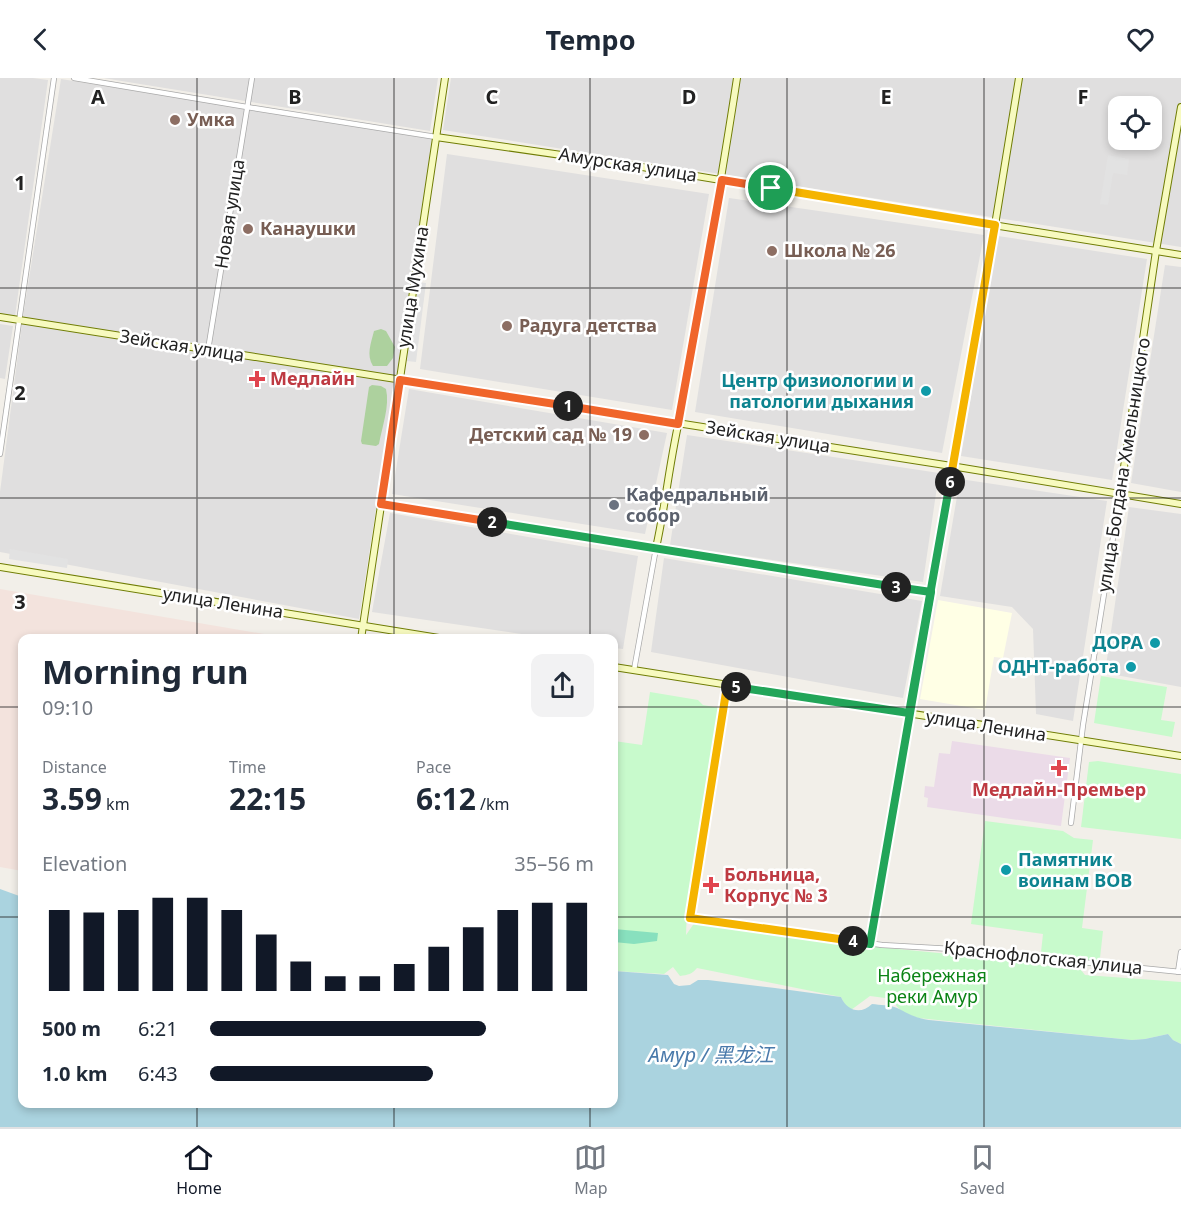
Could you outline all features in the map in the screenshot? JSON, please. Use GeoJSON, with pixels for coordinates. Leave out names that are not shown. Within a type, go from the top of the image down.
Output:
{"type":"FeatureCollection","features":[{"type":"Feature","properties":{"kind":"street"},"geometry":{"type":"LineString","coordinates":[[0,454],[54,78]]}},
{"type":"Feature","properties":{"kind":"street","name":"Амурская улица"},"geometry":{"type":"LineString","coordinates":[[74,78],[1181,255]]}},
{"type":"Feature","properties":{"kind":"street","name":"Новая улица"},"geometry":{"type":"LineString","coordinates":[[208,350],[252,78]]}},
{"type":"Feature","properties":{"kind":"street","name":"улица Мухина"},"geometry":{"type":"LineString","coordinates":[[362,634],[445,78]]}},
{"type":"Feature","properties":{"kind":"street"},"geometry":{"type":"LineString","coordinates":[[634,670],[722,180],[737,78]]}},
{"type":"Feature","properties":{"kind":"street"},"geometry":{"type":"LineString","coordinates":[[870,944],[1019,78]]}},
{"type":"Feature","properties":{"kind":"street","name":"улица Богдана Хмельницкого"},"geometry":{"type":"LineString","coordinates":[[1071,823],[1081,741],[1156,251],[1181,106]]}},
{"type":"Feature","properties":{"kind":"street","name":"Зейская улица"},"geometry":{"type":"LineString","coordinates":[[0,317],[1181,504]]}},
{"type":"Feature","properties":{"kind":"street"},"geometry":{"type":"LineString","coordinates":[[381,504],[931,592]]}},
{"type":"Feature","properties":{"kind":"street","name":"улица Ленина"},"geometry":{"type":"LineString","coordinates":[[0,567],[416,634]]}},
{"type":"Feature","properties":{"kind":"street","name":"улица Ленина"},"geometry":{"type":"LineString","coordinates":[[618,668],[1181,756]]}},
{"type":"Feature","properties":{"kind":"street","name":"Краснофлотская улица"},"geometry":{"type":"LineString","coordinates":[[727,686],[690,918],[870,944],[952,949],[1179,972]]}},
{"type":"Feature","properties":{"kind":"street"},"geometry":{"type":"LineString","coordinates":[[1179,972],[1181,952]]}},
{"type":"Feature","properties":{"kind":"shaded area"},"geometry":{"type":"Polygon","coordinates":[[[0,78],[48,80],[15,316],[0,314],[0,78]]]}},
{"type":"Feature","properties":{"kind":"shaded area"},"geometry":{"type":"Polygon","coordinates":[[[103,78],[438,78],[430,131],[103,78]]]}},
{"type":"Feature","properties":{"kind":"shaded area"},"geometry":{"type":"Polygon","coordinates":[[[451,78],[1181,78],[1181,247],[443,130],[451,78]]]}},
{"type":"Feature","properties":{"kind":"shaded area"},"geometry":{"type":"Polygon","coordinates":[[[61,79],[433,139],[359,619],[0,552],[0,492],[23,316],[61,79]]]}},
{"type":"Feature","properties":{"kind":"shaded area"},"geometry":{"type":"Polygon","coordinates":[[[447,154],[709,194],[672,410],[420,369],[447,154]]]}},
{"type":"Feature","properties":{"kind":"shaded area"},"geometry":{"type":"Polygon","coordinates":[[[1108,155],[1129,159],[1127,175],[1113,173],[1108,205],[1100,204],[1108,155]]]}},
{"type":"Feature","properties":{"kind":"shaded area"},"geometry":{"type":"Polygon","coordinates":[[[729,198],[984,235],[942,453],[695,412],[729,198]]]}},
{"type":"Feature","properties":{"kind":"shaded area"},"geometry":{"type":"Polygon","coordinates":[[[998,236],[1147,259],[1112,480],[961,456],[998,236]]]}},
{"type":"Feature","properties":{"kind":"shaded area"},"geometry":{"type":"Polygon","coordinates":[[[1165,265],[1181,267],[1181,492],[1131,483],[1165,265]]]}},
{"type":"Feature","properties":{"kind":"shaded area"},"geometry":{"type":"Polygon","coordinates":[[[418,282],[426,283],[416,362],[407,361],[418,282]]]}},
{"type":"Feature","properties":{"kind":"shaded area"},"geometry":{"type":"Polygon","coordinates":[[[0,324],[13,326],[5,379],[0,378],[0,324]]]}},
{"type":"Feature","properties":{"kind":"shaded area"},"geometry":{"type":"Polygon","coordinates":[[[409,389],[667,433],[645,534],[392,494],[409,389]]]}},
{"type":"Feature","properties":{"kind":"shaded area"},"geometry":{"type":"Polygon","coordinates":[[[687,435],[939,473],[923,582],[670,545],[687,435]]]}},
{"type":"Feature","properties":{"kind":"shaded area"},"geometry":{"type":"Polygon","coordinates":[[[960,479],[1107,501],[1073,721],[1036,714],[1033,629],[1012,607],[940,596],[960,479]]]}},
{"type":"Feature","properties":{"kind":"shaded area"},"geometry":{"type":"Polygon","coordinates":[[[1129,507],[1181,514],[1181,687],[1105,673],[1129,507]]]}},
{"type":"Feature","properties":{"kind":"shaded area"},"geometry":{"type":"Polygon","coordinates":[[[390,513],[638,556],[623,649],[618,648],[618,634],[521,634],[372,612],[390,513]]]}},
{"type":"Feature","properties":{"kind":"shaded area"},"geometry":{"type":"Polygon","coordinates":[[[10,549],[68,559],[67,568],[9,559],[10,549]]]}},
{"type":"Feature","properties":{"kind":"shaded area"},"geometry":{"type":"Polygon","coordinates":[[[664,558],[922,601],[903,698],[651,652],[664,558]]]}},
{"type":"Feature","properties":{"kind":"shaded area"},"geometry":{"type":"Polygon","coordinates":[[[0,589],[264,634],[18,634],[18,870],[0,867],[0,589]]]}},
{"type":"Feature","properties":{"kind":"shaded area"},"geometry":{"type":"Polygon","coordinates":[[[938,600],[1012,613],[1003,658],[994,657],[985,710],[920,699],[938,600]]]}},
{"type":"Feature","properties":{"kind":"shaded area"},"geometry":{"type":"Polygon","coordinates":[[[952,741],[1070,758],[1061,826],[927,807],[928,798],[924,797],[925,786],[934,787],[939,753],[950,754],[952,741]]]}},
{"type":"Feature","properties":{"kind":"green space"},"geometry":{"type":"Polygon","coordinates":[[[381,329],[386,331],[395,347],[393,358],[387,366],[373,366],[369,353],[374,331],[381,329]]]}},
{"type":"Feature","properties":{"kind":"green space"},"geometry":{"type":"Polygon","coordinates":[[[372,385],[386,389],[387,396],[384,424],[379,444],[376,446],[362,444],[361,441],[369,387],[372,385]]]}},
{"type":"Feature","properties":{"kind":"green space"},"geometry":{"type":"Polygon","coordinates":[[[1101,676],[1167,687],[1161,720],[1175,722],[1172,737],[1094,723],[1101,676]]]}},
{"type":"Feature","properties":{"kind":"green space","name":"Набережная реки Амур"},"geometry":{"type":"Polygon","coordinates":[[[650,692],[698,700],[703,705],[720,708],[687,908],[686,935],[695,922],[877,947],[1081,970],[1085,975],[1181,982],[1181,1044],[1168,1034],[1132,1040],[918,1018],[900,1009],[893,999],[870,996],[851,1010],[841,997],[697,968],[690,974],[680,976],[673,967],[664,974],[618,971],[618,742],[642,745],[650,692]]]}},
{"type":"Feature","properties":{"kind":"green space"},"geometry":{"type":"Polygon","coordinates":[[[1098,761],[1181,774],[1181,839],[1081,827],[1089,762],[1098,761]]]}},
{"type":"Feature","properties":{"kind":"green space"},"geometry":{"type":"Polygon","coordinates":[[[985,821],[1063,831],[1074,838],[1093,840],[1082,928],[1103,931],[1099,967],[1040,961],[1043,934],[971,924],[985,821]]]}},
{"type":"Feature","properties":{"kind":"green space"},"geometry":{"type":"Polygon","coordinates":[[[618,929],[658,933],[657,941],[634,944],[618,942],[618,929]]]}},
{"type":"Feature","properties":{"kind":"water","name":"Амур / 黑龙江"},"geometry":{"type":"Polygon","coordinates":[[[0,889],[18,896],[18,1108],[618,1108],[618,971],[668,975],[674,984],[679,986],[690,985],[698,980],[708,980],[841,997],[847,1006],[855,1010],[863,1010],[872,1004],[888,1006],[929,1020],[1132,1040],[1168,1034],[1181,1044],[1181,1127],[0,1127],[0,889]]]}},
{"type":"Feature","properties":{"kind":"place","name":"Умка"},"geometry":{"type":"Point","coordinates":[175,120]}},
{"type":"Feature","properties":{"kind":"place","name":"Канаушки"},"geometry":{"type":"Point","coordinates":[248,229]}},
{"type":"Feature","properties":{"kind":"place","name":"Школа № 26"},"geometry":{"type":"Point","coordinates":[772,251]}},
{"type":"Feature","properties":{"kind":"place","name":"Радуга детства"},"geometry":{"type":"Point","coordinates":[507,326]}},
{"type":"Feature","properties":{"kind":"place","name":"Медлайн"},"geometry":{"type":"Point","coordinates":[257,379]}},
{"type":"Feature","properties":{"kind":"place","name":"Центр физиологии и патологии дыхания"},"geometry":{"type":"Point","coordinates":[926,391]}},
{"type":"Feature","properties":{"kind":"place","name":"Детский сад № 19"},"geometry":{"type":"Point","coordinates":[644,435]}},
{"type":"Feature","properties":{"kind":"place","name":"Кафедральный собор"},"geometry":{"type":"Point","coordinates":[614,505]}},
{"type":"Feature","properties":{"kind":"place","name":"ДОРА"},"geometry":{"type":"Point","coordinates":[1155,643]}},
{"type":"Feature","properties":{"kind":"place","name":"ОДНТ-работа"},"geometry":{"type":"Point","coordinates":[1131,667]}},
{"type":"Feature","properties":{"kind":"place","name":"Медлайн-Премьер"},"geometry":{"type":"Point","coordinates":[1059,768]}},
{"type":"Feature","properties":{"kind":"place","name":"Памятник воинам ВОВ"},"geometry":{"type":"Point","coordinates":[1006,870]}},
{"type":"Feature","properties":{"kind":"place","name":"Больница, Корпус № 3"},"geometry":{"type":"Point","coordinates":[711,885]}},
{"type":"Feature","properties":{"kind":"route"},"geometry":{"type":"LineString","coordinates":[[771,188],[722,180],[678,424],[400,380],[381,504],[931,592],[870,944],[690,918],[727,686],[909,713],[931,592],[995,225],[771,188]]}}]}
